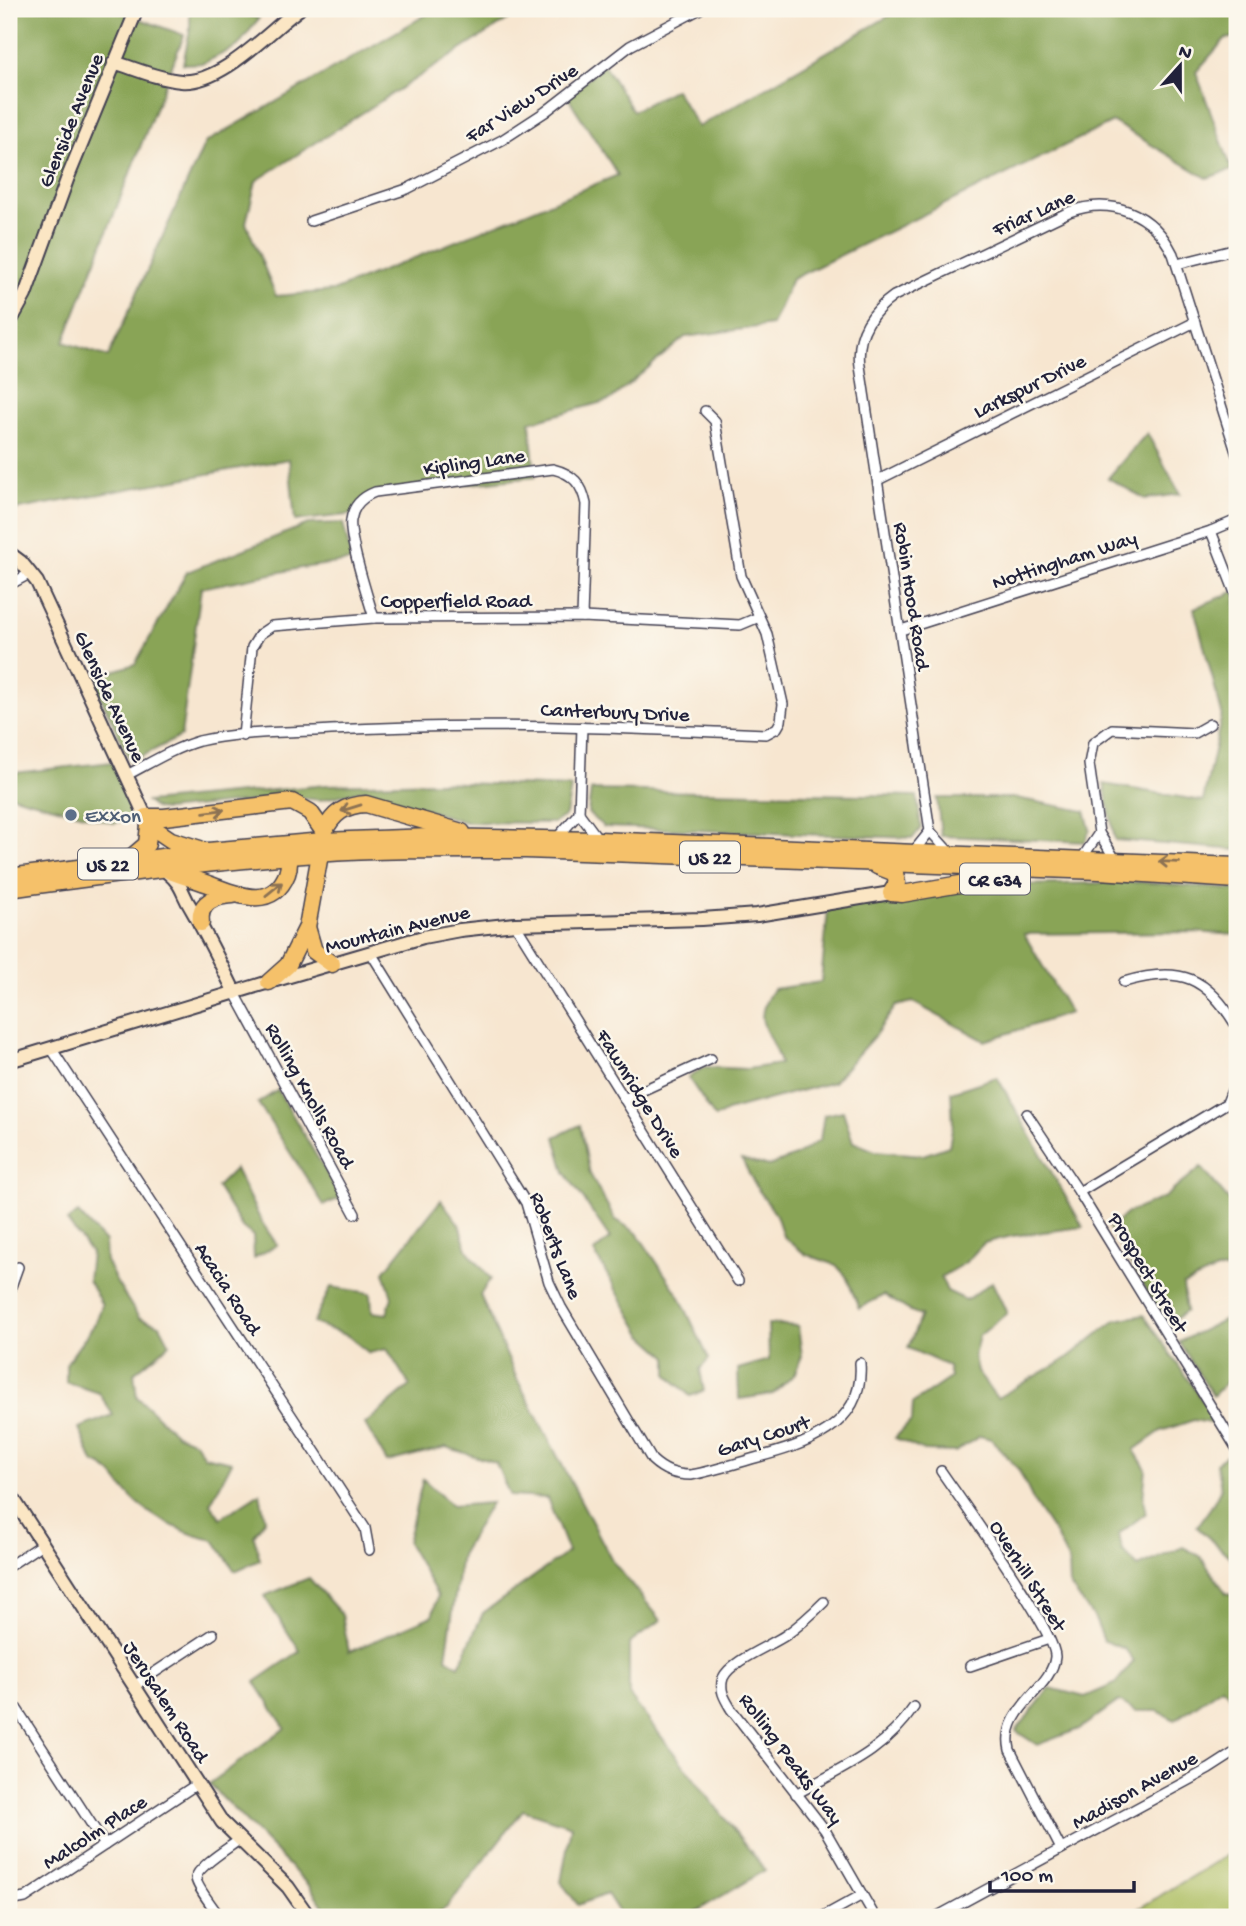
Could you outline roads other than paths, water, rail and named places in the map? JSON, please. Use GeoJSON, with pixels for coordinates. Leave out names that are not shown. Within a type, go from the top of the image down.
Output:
{"type":"FeatureCollection","features":[{"type":"Feature","properties":{"kind":"highway"},"geometry":{"type":"LineString","coordinates":[[148,821],[292,802],[310,812],[323,842]]}},
{"type":"Feature","properties":{"kind":"highway"},"geometry":{"type":"LineString","coordinates":[[269,982],[288,965],[307,928],[329,821],[342,810],[354,804],[366,804],[478,837]]}},
{"type":"Feature","properties":{"kind":"highway"},"geometry":{"type":"LineString","coordinates":[[148,821],[172,841],[208,851]]}},
{"type":"Feature","properties":{"kind":"highway"},"geometry":{"type":"LineString","coordinates":[[127,861],[147,844],[148,821]]}},
{"type":"Feature","properties":{"kind":"highway","name":"US 22"},"geometry":{"type":"LineString","coordinates":[[9,877],[275,845],[478,837],[1115,859],[1237,866]]}},
{"type":"Feature","properties":{"kind":"highway","name":"US 22"},"geometry":{"type":"LineString","coordinates":[[9,890],[164,869],[289,856],[323,842],[446,849],[1099,871],[1237,880]]}},
{"type":"Feature","properties":{"kind":"highway"},"geometry":{"type":"LineString","coordinates":[[201,923],[201,912],[215,897],[262,897],[278,888],[288,870],[289,856],[285,849],[275,845]]}},
{"type":"Feature","properties":{"kind":"highway"},"geometry":{"type":"LineString","coordinates":[[868,863],[895,873],[897,883],[891,893]]}},
{"type":"Feature","properties":{"kind":"highway"},"geometry":{"type":"LineString","coordinates":[[164,869],[239,895]]}},
{"type":"Feature","properties":{"kind":"highway","name":"CR 634"},"geometry":{"type":"LineString","coordinates":[[891,893],[902,894],[978,881],[1099,871]]}},
{"type":"Feature","properties":{"kind":"highway"},"geometry":{"type":"LineString","coordinates":[[307,928],[314,951],[332,964]]}},
{"type":"Feature","properties":{"kind":"street","name":"Glenside Avenue"},"geometry":{"type":"LineString","coordinates":[[9,324],[25,295],[58,201],[137,9]]}},
{"type":"Feature","properties":{"kind":"street"},"geometry":{"type":"LineString","coordinates":[[114,62],[162,78],[184,82],[199,79],[228,66],[299,9]]}},
{"type":"Feature","properties":{"kind":"street","name":"Far View Drive"},"geometry":{"type":"LineString","coordinates":[[311,221],[407,189],[502,140],[553,106],[629,46],[700,9]]}},
{"type":"Feature","properties":{"kind":"street","name":"Friar Lane"},"geometry":{"type":"LineString","coordinates":[[860,366],[861,338],[869,320],[894,296],[1077,209],[1109,206],[1140,216],[1165,238],[1177,264],[1237,455]]}},
{"type":"Feature","properties":{"kind":"street"},"geometry":{"type":"LineString","coordinates":[[1177,264],[1237,249]]}},
{"type":"Feature","properties":{"kind":"street","name":"Larkspur Drive"},"geometry":{"type":"LineString","coordinates":[[878,480],[1195,322]]}},
{"type":"Feature","properties":{"kind":"street","name":"Robin Hood Road"},"geometry":{"type":"LineString","coordinates":[[860,366],[930,831]]}},
{"type":"Feature","properties":{"kind":"street","name":"Canterbury Drive"},"geometry":{"type":"LineString","coordinates":[[127,775],[187,745],[243,736],[408,726],[771,732],[781,722],[783,704],[773,654],[741,576],[715,421],[705,411]]}},
{"type":"Feature","properties":{"kind":"street","name":"Kipling Lane"},"geometry":{"type":"LineString","coordinates":[[374,618],[351,531],[354,510],[362,499],[375,492],[553,469],[570,475],[584,493],[586,504],[582,617]]}},
{"type":"Feature","properties":{"kind":"street","name":"Nottingham Way"},"geometry":{"type":"LineString","coordinates":[[901,629],[1211,531],[1237,520]]}},
{"type":"Feature","properties":{"kind":"street"},"geometry":{"type":"LineString","coordinates":[[1211,531],[1237,598]]}},
{"type":"Feature","properties":{"kind":"street","name":"Glenside Avenue"},"geometry":{"type":"LineString","coordinates":[[9,553],[31,573],[148,821]]}},
{"type":"Feature","properties":{"kind":"street"},"geometry":{"type":"LineString","coordinates":[[9,584],[31,573]]}},
{"type":"Feature","properties":{"kind":"street","name":"Copperfield Road"},"geometry":{"type":"LineString","coordinates":[[243,736],[250,655],[260,634],[279,625],[374,618],[582,617],[740,625],[759,617]]}},
{"type":"Feature","properties":{"kind":"street"},"geometry":{"type":"LineString","coordinates":[[1115,859],[1099,833],[1089,764],[1090,752],[1099,737],[1112,729],[1122,728],[1194,733],[1210,724]]}},
{"type":"Feature","properties":{"kind":"street"},"geometry":{"type":"LineString","coordinates":[[582,727],[579,813],[599,840]]}},
{"type":"Feature","properties":{"kind":"street"},"geometry":{"type":"LineString","coordinates":[[556,839],[579,813]]}},
{"type":"Feature","properties":{"kind":"street"},"geometry":{"type":"LineString","coordinates":[[913,852],[930,831],[950,853]]}},
{"type":"Feature","properties":{"kind":"street"},"geometry":{"type":"LineString","coordinates":[[1082,858],[1099,833]]}},
{"type":"Feature","properties":{"kind":"street"},"geometry":{"type":"LineString","coordinates":[[164,869],[180,883],[189,906],[201,923],[235,993]]}},
{"type":"Feature","properties":{"kind":"street","name":"Mountain Avenue"},"geometry":{"type":"LineString","coordinates":[[9,1061],[269,982],[449,932],[514,924],[757,915],[891,893]]}},
{"type":"Feature","properties":{"kind":"street","name":"Fawnridge Drive"},"geometry":{"type":"LineString","coordinates":[[514,924],[738,1280]]}},
{"type":"Feature","properties":{"kind":"street","name":"Roberts Lane"},"geometry":{"type":"LineString","coordinates":[[371,953],[526,1203],[549,1282],[561,1307],[652,1460],[672,1473]]}},
{"type":"Feature","properties":{"kind":"street"},"geometry":{"type":"LineString","coordinates":[[1124,982],[1144,976],[1194,979],[1210,989],[1225,1006],[1237,1027]]}},
{"type":"Feature","properties":{"kind":"street","name":"Rolling Knolls Road"},"geometry":{"type":"LineString","coordinates":[[235,993],[355,1214]]}},
{"type":"Feature","properties":{"kind":"street","name":"Acacia Road"},"geometry":{"type":"LineString","coordinates":[[51,1048],[365,1528],[369,1550]]}},
{"type":"Feature","properties":{"kind":"street"},"geometry":{"type":"LineString","coordinates":[[624,1099],[711,1059]]}},
{"type":"Feature","properties":{"kind":"street"},"geometry":{"type":"LineString","coordinates":[[1079,1192],[1227,1103],[1237,1079]]}},
{"type":"Feature","properties":{"kind":"street","name":"Prospect Street"},"geometry":{"type":"LineString","coordinates":[[1027,1114],[1079,1192],[1237,1449]]}},
{"type":"Feature","properties":{"kind":"street"},"geometry":{"type":"LineString","coordinates":[[9,1292],[18,1267]]}},
{"type":"Feature","properties":{"kind":"street","name":"Gary Court"},"geometry":{"type":"LineString","coordinates":[[672,1473],[703,1473],[791,1448],[820,1436],[836,1423],[855,1398],[861,1375],[860,1363]]}},
{"type":"Feature","properties":{"kind":"street","name":"Overhill Street"},"geometry":{"type":"LineString","coordinates":[[941,1471],[1040,1618],[1054,1651],[1055,1659],[1047,1674],[1010,1726],[1007,1739],[1010,1750],[1061,1849]]}},
{"type":"Feature","properties":{"kind":"street","name":"Jerusalem Road"},"geometry":{"type":"LineString","coordinates":[[9,1492],[222,1822],[288,1887],[309,1917]]}},
{"type":"Feature","properties":{"kind":"street"},"geometry":{"type":"LineString","coordinates":[[9,1566],[42,1544]]}},
{"type":"Feature","properties":{"kind":"street","name":"Rolling Peaks Way"},"geometry":{"type":"LineString","coordinates":[[824,1602],[807,1620],[732,1666],[722,1680],[721,1689],[731,1709],[825,1830],[875,1917]]}},
{"type":"Feature","properties":{"kind":"street"},"geometry":{"type":"LineString","coordinates":[[134,1686],[214,1634]]}},
{"type":"Feature","properties":{"kind":"street"},"geometry":{"type":"LineString","coordinates":[[970,1666],[1049,1639]]}},
{"type":"Feature","properties":{"kind":"street"},"geometry":{"type":"LineString","coordinates":[[9,1698],[106,1844]]}},
{"type":"Feature","properties":{"kind":"street"},"geometry":{"type":"LineString","coordinates":[[796,1794],[877,1749],[900,1728],[914,1707]]}},
{"type":"Feature","properties":{"kind":"street","name":"Madison Avenue"},"geometry":{"type":"LineString","coordinates":[[936,1917],[1209,1769],[1237,1751]]}},
{"type":"Feature","properties":{"kind":"street","name":"Malcolm Place"},"geometry":{"type":"LineString","coordinates":[[9,1901],[24,1898],[197,1784]]}},
{"type":"Feature","properties":{"kind":"street"},"geometry":{"type":"LineString","coordinates":[[220,1917],[197,1882],[197,1875],[202,1868],[239,1840]]}},
{"type":"Feature","properties":{"kind":"street"},"geometry":{"type":"LineString","coordinates":[[822,1917],[862,1895]]}},
{"type":"Feature","properties":{"kind":"place","name":"Exxon"},"geometry":{"type":"Point","coordinates":[71,815]}}]}
